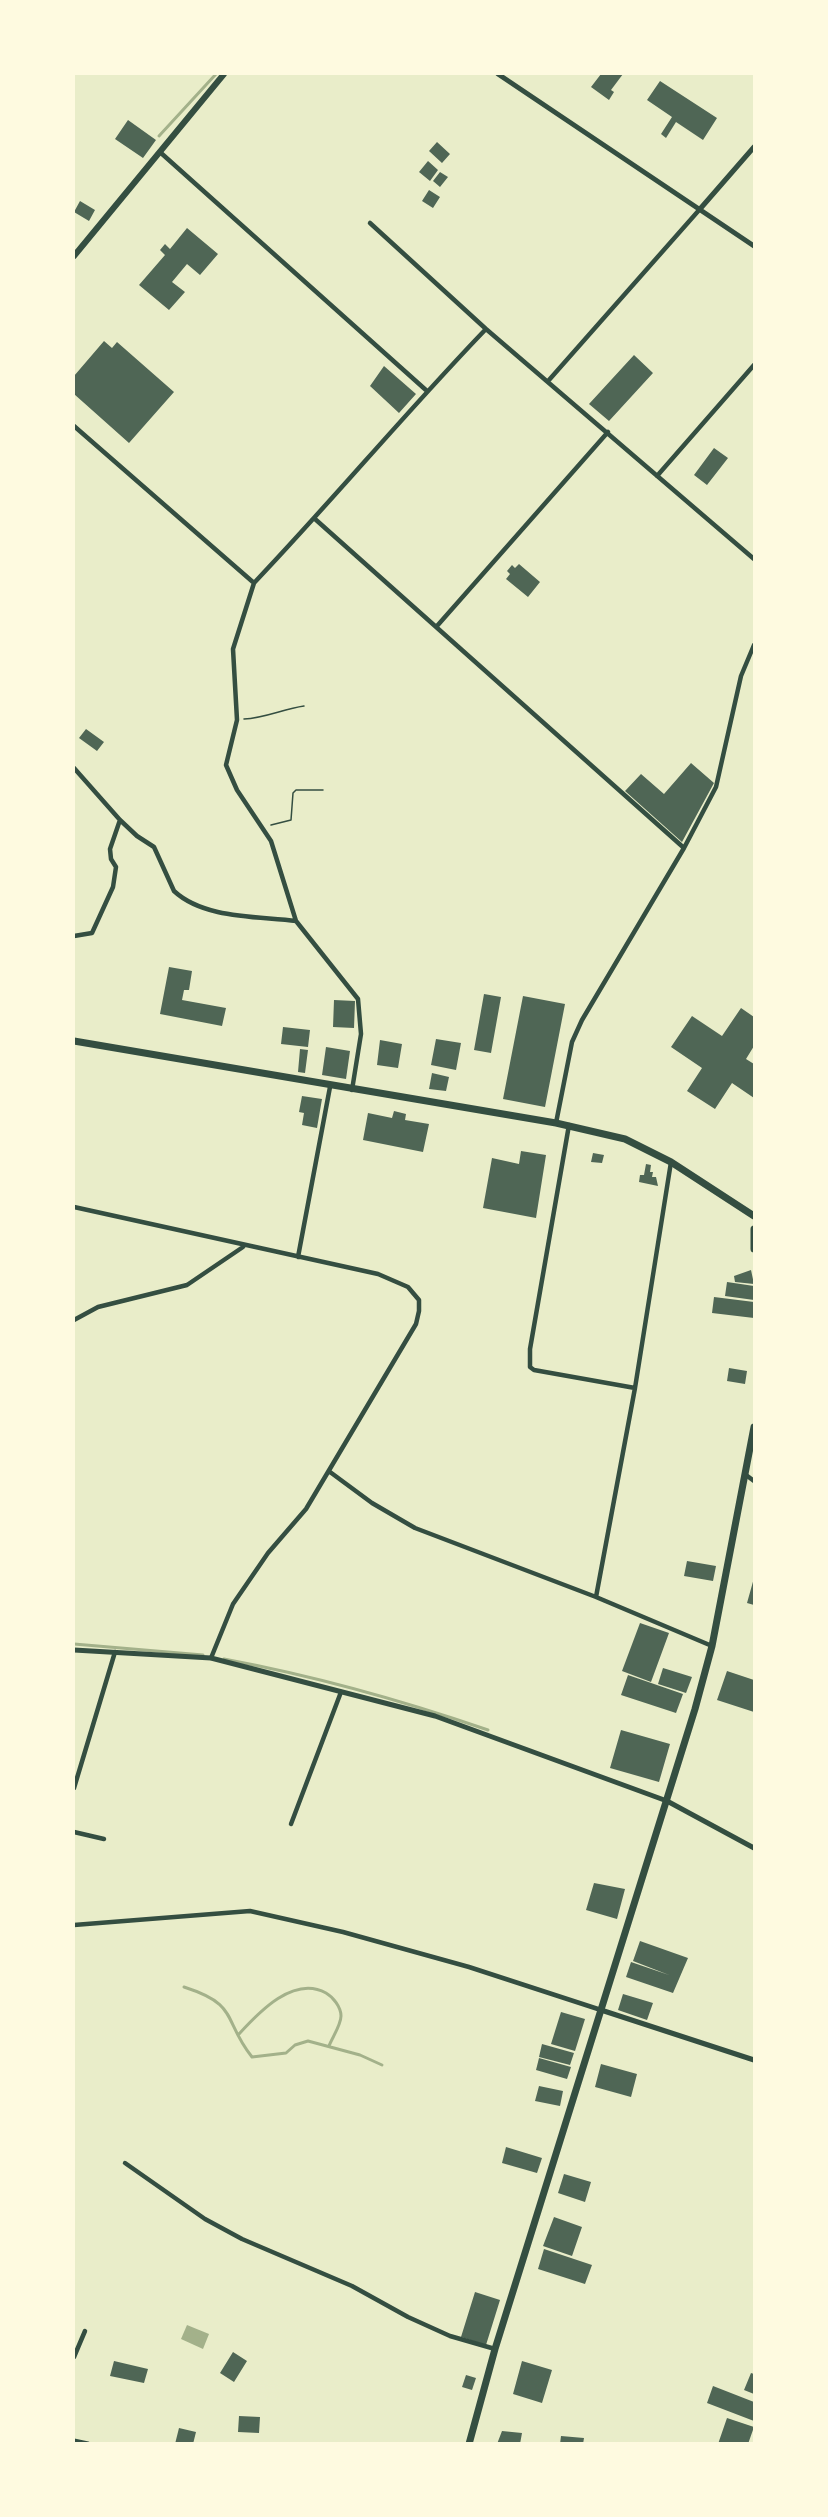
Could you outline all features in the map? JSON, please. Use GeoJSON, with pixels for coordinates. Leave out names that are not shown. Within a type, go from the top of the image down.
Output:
{"type":"FeatureCollection","features":[{"type":"Feature","properties":{"kind":"main road"},"geometry":{"type":"LineString","coordinates":[[74,256],[224,74]]}},
{"type":"Feature","properties":{"kind":"main road"},"geometry":{"type":"LineString","coordinates":[[74,1041],[330,1087],[568,1125],[625,1138],[671,1162],[754,1216]]}},
{"type":"Feature","properties":{"kind":"main road"},"geometry":{"type":"LineString","coordinates":[[754,1229],[754,1249]]}},
{"type":"Feature","properties":{"kind":"main road"},"geometry":{"type":"LineString","coordinates":[[469,2444],[495,2349],[667,1802],[712,1646],[754,1427]]}},
{"type":"Feature","properties":{"kind":"street"},"geometry":{"type":"LineString","coordinates":[[498,74],[754,246]]}},
{"type":"Feature","properties":{"kind":"street"},"geometry":{"type":"LineString","coordinates":[[549,380],[754,147]]}},
{"type":"Feature","properties":{"kind":"street"},"geometry":{"type":"LineString","coordinates":[[161,153],[427,391]]}},
{"type":"Feature","properties":{"kind":"street"},"geometry":{"type":"LineString","coordinates":[[370,223],[486,329],[549,380],[754,559]]}},
{"type":"Feature","properties":{"kind":"street"},"geometry":{"type":"LineString","coordinates":[[352,1090],[361,1034],[358,999],[297,921],[271,841],[237,789],[226,765],[237,720],[233,649],[254,584],[315,519],[427,391],[486,329]]}},
{"type":"Feature","properties":{"kind":"street"},"geometry":{"type":"LineString","coordinates":[[657,476],[754,365]]}},
{"type":"Feature","properties":{"kind":"street"},"geometry":{"type":"LineString","coordinates":[[74,426],[254,584]]}},
{"type":"Feature","properties":{"kind":"street"},"geometry":{"type":"LineString","coordinates":[[437,626],[608,432]]}},
{"type":"Feature","properties":{"kind":"street"},"geometry":{"type":"LineString","coordinates":[[315,519],[684,848]]}},
{"type":"Feature","properties":{"kind":"street"},"geometry":{"type":"LineString","coordinates":[[556,1123],[572,1042],[582,1020],[684,848],[716,787],[741,676],[754,645]]}},
{"type":"Feature","properties":{"kind":"street"},"geometry":{"type":"LineString","coordinates":[[74,768],[120,820],[137,836],[154,847],[174,891],[187,900],[208,909],[297,921]]}},
{"type":"Feature","properties":{"kind":"street"},"geometry":{"type":"LineString","coordinates":[[74,936],[92,933],[113,887],[116,867],[111,859],[110,849],[120,820]]}},
{"type":"Feature","properties":{"kind":"street"},"geometry":{"type":"LineString","coordinates":[[298,1257],[330,1087]]}},
{"type":"Feature","properties":{"kind":"street"},"geometry":{"type":"LineString","coordinates":[[568,1125],[530,1349],[530,1367],[534,1370],[635,1388]]}},
{"type":"Feature","properties":{"kind":"street"},"geometry":{"type":"LineString","coordinates":[[596,1597],[635,1388],[671,1162]]}},
{"type":"Feature","properties":{"kind":"street"},"geometry":{"type":"LineString","coordinates":[[74,1207],[395,1281],[408,1287],[418,1300],[419,1311],[416,1324],[306,1509],[268,1553],[233,1604],[211,1658]]}},
{"type":"Feature","properties":{"kind":"street"},"geometry":{"type":"LineString","coordinates":[[74,1320],[98,1308],[187,1285],[243,1246]]}},
{"type":"Feature","properties":{"kind":"street"},"geometry":{"type":"LineString","coordinates":[[330,1472],[372,1503],[415,1528],[596,1597],[712,1646]]}},
{"type":"Feature","properties":{"kind":"street"},"geometry":{"type":"LineString","coordinates":[[746,1475],[754,1481]]}},
{"type":"Feature","properties":{"kind":"street"},"geometry":{"type":"LineString","coordinates":[[74,1650],[211,1658],[435,1716],[667,1802],[754,1848]]}},
{"type":"Feature","properties":{"kind":"street"},"geometry":{"type":"LineString","coordinates":[[74,1788],[115,1652]]}},
{"type":"Feature","properties":{"kind":"street"},"geometry":{"type":"LineString","coordinates":[[291,1824],[341,1692]]}},
{"type":"Feature","properties":{"kind":"street"},"geometry":{"type":"LineString","coordinates":[[74,1832],[104,1839]]}},
{"type":"Feature","properties":{"kind":"street"},"geometry":{"type":"LineString","coordinates":[[74,1925],[250,1911],[331,1929],[446,1960],[754,2060]]}},
{"type":"Feature","properties":{"kind":"street"},"geometry":{"type":"LineString","coordinates":[[125,2163],[205,2219],[242,2239],[352,2286],[408,2317],[450,2336],[495,2349]]}},
{"type":"Feature","properties":{"kind":"street"},"geometry":{"type":"LineString","coordinates":[[74,2357],[85,2331]]}},
{"type":"Feature","properties":{"kind":"street"},"geometry":{"type":"LineString","coordinates":[[74,2441],[88,2444]]}},
{"type":"Feature","properties":{"kind":"path"},"geometry":{"type":"LineString","coordinates":[[237,720],[265,717],[275,711],[304,706]]}},
{"type":"Feature","properties":{"kind":"path"},"geometry":{"type":"LineString","coordinates":[[261,826],[291,820],[293,794],[296,790],[323,790]]}},
{"type":"Feature","properties":{"kind":"shaded area"},"geometry":{"type":"Polygon","coordinates":[[[187,2325],[209,2334],[203,2349],[181,2339],[187,2325]]]}},
{"type":"Feature","properties":{"kind":"building"},"geometry":{"type":"Polygon","coordinates":[[[601,74],[623,74],[611,90],[614,92],[609,100],[591,87],[601,74]]]}},
{"type":"Feature","properties":{"kind":"building"},"geometry":{"type":"Polygon","coordinates":[[[660,81],[717,118],[703,140],[676,122],[666,138],[661,134],[672,117],[647,100],[660,81]]]}},
{"type":"Feature","properties":{"kind":"building"},"geometry":{"type":"Polygon","coordinates":[[[128,120],[156,140],[143,158],[115,139],[128,120]]]}},
{"type":"Feature","properties":{"kind":"building"},"geometry":{"type":"Polygon","coordinates":[[[437,142],[450,154],[442,163],[429,151],[437,142]]]}},
{"type":"Feature","properties":{"kind":"building"},"geometry":{"type":"Polygon","coordinates":[[[428,161],[438,170],[430,181],[419,172],[428,161]]]}},
{"type":"Feature","properties":{"kind":"building"},"geometry":{"type":"Polygon","coordinates":[[[440,172],[448,177],[440,187],[433,181],[440,172]]]}},
{"type":"Feature","properties":{"kind":"building"},"geometry":{"type":"Polygon","coordinates":[[[429,190],[440,197],[433,208],[422,201],[429,190]]]}},
{"type":"Feature","properties":{"kind":"building"},"geometry":{"type":"Polygon","coordinates":[[[80,201],[95,210],[89,221],[74,212],[80,201]]]}},
{"type":"Feature","properties":{"kind":"building"},"geometry":{"type":"Polygon","coordinates":[[[187,228],[218,254],[200,275],[187,264],[172,282],[185,292],[169,310],[139,285],[165,255],[160,250],[165,244],[170,249],[187,228]]]}},
{"type":"Feature","properties":{"kind":"building"},"geometry":{"type":"Polygon","coordinates":[[[104,341],[112,348],[117,342],[174,392],[129,443],[74,394],[74,376],[104,341]]]}},
{"type":"Feature","properties":{"kind":"building"},"geometry":{"type":"Polygon","coordinates":[[[634,355],[653,373],[609,421],[589,404],[634,355]]]}},
{"type":"Feature","properties":{"kind":"building"},"geometry":{"type":"Polygon","coordinates":[[[384,366],[416,394],[399,413],[370,386],[384,366]]]}},
{"type":"Feature","properties":{"kind":"building"},"geometry":{"type":"Polygon","coordinates":[[[714,448],[728,458],[707,485],[694,475],[714,448]]]}},
{"type":"Feature","properties":{"kind":"building"},"geometry":{"type":"Polygon","coordinates":[[[519,564],[540,582],[528,597],[506,579],[510,574],[507,571],[512,565],[515,568],[519,564]]]}},
{"type":"Feature","properties":{"kind":"building"},"geometry":{"type":"Polygon","coordinates":[[[86,729],[104,742],[97,751],[79,738],[86,729]]]}},
{"type":"Feature","properties":{"kind":"building"},"geometry":{"type":"Polygon","coordinates":[[[691,763],[714,783],[682,842],[625,791],[641,774],[664,794],[691,763]]]}},
{"type":"Feature","properties":{"kind":"building"},"geometry":{"type":"Polygon","coordinates":[[[169,967],[192,971],[189,990],[184,990],[182,1000],[226,1008],[222,1026],[160,1014],[169,967]]]}},
{"type":"Feature","properties":{"kind":"building"},"geometry":{"type":"Polygon","coordinates":[[[484,994],[501,997],[491,1053],[474,1050],[484,994]]]}},
{"type":"Feature","properties":{"kind":"building"},"geometry":{"type":"Polygon","coordinates":[[[523,996],[565,1004],[545,1107],[503,1099],[523,996]]]}},
{"type":"Feature","properties":{"kind":"building"},"geometry":{"type":"Polygon","coordinates":[[[334,1000],[355,1001],[354,1028],[333,1027],[334,1000]]]}},
{"type":"Feature","properties":{"kind":"building"},"geometry":{"type":"Polygon","coordinates":[[[741,1008],[754,1017],[754,1046],[746,1059],[754,1064],[754,1098],[732,1083],[715,1109],[687,1091],[702,1068],[671,1047],[692,1016],[722,1036],[741,1008]]]}},
{"type":"Feature","properties":{"kind":"building"},"geometry":{"type":"Polygon","coordinates":[[[283,1027],[310,1030],[308,1047],[281,1044],[283,1027]]]}},
{"type":"Feature","properties":{"kind":"building"},"geometry":{"type":"Polygon","coordinates":[[[436,1039],[461,1043],[456,1070],[431,1065],[436,1039]]]}},
{"type":"Feature","properties":{"kind":"building"},"geometry":{"type":"Polygon","coordinates":[[[380,1040],[402,1044],[398,1068],[377,1065],[380,1040]]]}},
{"type":"Feature","properties":{"kind":"building"},"geometry":{"type":"Polygon","coordinates":[[[326,1047],[350,1051],[346,1079],[322,1075],[326,1047]]]}},
{"type":"Feature","properties":{"kind":"building"},"geometry":{"type":"Polygon","coordinates":[[[300,1049],[308,1050],[305,1073],[298,1072],[300,1049]]]}},
{"type":"Feature","properties":{"kind":"building"},"geometry":{"type":"Polygon","coordinates":[[[432,1073],[449,1077],[446,1091],[429,1089],[432,1073]]]}},
{"type":"Feature","properties":{"kind":"building"},"geometry":{"type":"Polygon","coordinates":[[[302,1096],[322,1099],[317,1128],[302,1125],[304,1113],[299,1112],[302,1096]]]}},
{"type":"Feature","properties":{"kind":"building"},"geometry":{"type":"Polygon","coordinates":[[[394,1111],[406,1114],[405,1120],[429,1124],[423,1152],[363,1140],[368,1113],[392,1118],[394,1111]]]}},
{"type":"Feature","properties":{"kind":"building"},"geometry":{"type":"Polygon","coordinates":[[[521,1151],[546,1155],[536,1218],[483,1208],[492,1158],[519,1164],[521,1151]]]}},
{"type":"Feature","properties":{"kind":"building"},"geometry":{"type":"Polygon","coordinates":[[[593,1153],[604,1155],[602,1163],[591,1162],[593,1153]]]}},
{"type":"Feature","properties":{"kind":"building"},"geometry":{"type":"Polygon","coordinates":[[[646,1164],[651,1165],[650,1172],[653,1172],[652,1177],[656,1177],[658,1186],[639,1182],[640,1175],[644,1175],[646,1164]]]}},
{"type":"Feature","properties":{"kind":"building"},"geometry":{"type":"Polygon","coordinates":[[[751,1270],[754,1284],[735,1282],[734,1276],[751,1270]]]}},
{"type":"Feature","properties":{"kind":"building"},"geometry":{"type":"Polygon","coordinates":[[[727,1282],[754,1286],[754,1300],[725,1296],[727,1282]]]}},
{"type":"Feature","properties":{"kind":"building"},"geometry":{"type":"Polygon","coordinates":[[[714,1297],[754,1302],[754,1318],[712,1313],[714,1297]]]}},
{"type":"Feature","properties":{"kind":"building"},"geometry":{"type":"Polygon","coordinates":[[[729,1368],[747,1371],[745,1384],[727,1381],[729,1368]]]}},
{"type":"Feature","properties":{"kind":"building"},"geometry":{"type":"Polygon","coordinates":[[[687,1561],[716,1566],[713,1581],[684,1576],[687,1561]]]}},
{"type":"Feature","properties":{"kind":"building"},"geometry":{"type":"Polygon","coordinates":[[[754,1578],[754,1605],[747,1603],[754,1578]]]}},
{"type":"Feature","properties":{"kind":"building"},"geometry":{"type":"Polygon","coordinates":[[[640,1623],[669,1633],[651,1682],[622,1671],[640,1623]]]}},
{"type":"Feature","properties":{"kind":"building"},"geometry":{"type":"Polygon","coordinates":[[[663,1668],[692,1677],[686,1693],[658,1684],[663,1668]]]}},
{"type":"Feature","properties":{"kind":"building"},"geometry":{"type":"Polygon","coordinates":[[[727,1671],[754,1680],[754,1712],[717,1700],[727,1671]]]}},
{"type":"Feature","properties":{"kind":"building"},"geometry":{"type":"Polygon","coordinates":[[[628,1675],[683,1694],[676,1713],[621,1695],[628,1675]]]}},
{"type":"Feature","properties":{"kind":"building"},"geometry":{"type":"Polygon","coordinates":[[[621,1730],[670,1744],[659,1782],[610,1768],[621,1730]]]}},
{"type":"Feature","properties":{"kind":"building"},"geometry":{"type":"Polygon","coordinates":[[[594,1883],[625,1889],[617,1919],[586,1910],[594,1883]]]}},
{"type":"Feature","properties":{"kind":"building"},"geometry":{"type":"Polygon","coordinates":[[[640,1941],[688,1958],[673,1993],[626,1977],[631,1962],[669,1975],[633,1961],[640,1941]]]}},
{"type":"Feature","properties":{"kind":"building"},"geometry":{"type":"Polygon","coordinates":[[[623,1994],[653,2003],[647,2020],[618,2010],[623,1994]]]}},
{"type":"Feature","properties":{"kind":"building"},"geometry":{"type":"Polygon","coordinates":[[[561,2012],[585,2019],[575,2051],[551,2044],[561,2012]]]}},
{"type":"Feature","properties":{"kind":"building"},"geometry":{"type":"Polygon","coordinates":[[[542,2044],[574,2053],[570,2065],[539,2057],[542,2044]]]}},
{"type":"Feature","properties":{"kind":"building"},"geometry":{"type":"Polygon","coordinates":[[[539,2058],[571,2067],[567,2079],[536,2070],[539,2058]]]}},
{"type":"Feature","properties":{"kind":"building"},"geometry":{"type":"Polygon","coordinates":[[[601,2064],[637,2074],[631,2097],[595,2087],[601,2064]]]}},
{"type":"Feature","properties":{"kind":"building"},"geometry":{"type":"Polygon","coordinates":[[[539,2086],[563,2091],[560,2106],[535,2101],[539,2086]]]}},
{"type":"Feature","properties":{"kind":"building"},"geometry":{"type":"Polygon","coordinates":[[[506,2147],[542,2158],[537,2173],[502,2163],[506,2147]]]}},
{"type":"Feature","properties":{"kind":"building"},"geometry":{"type":"Polygon","coordinates":[[[564,2174],[591,2182],[585,2202],[558,2193],[564,2174]]]}},
{"type":"Feature","properties":{"kind":"building"},"geometry":{"type":"Polygon","coordinates":[[[554,2217],[582,2227],[572,2256],[543,2246],[554,2217]]]}},
{"type":"Feature","properties":{"kind":"building"},"geometry":{"type":"Polygon","coordinates":[[[544,2249],[592,2265],[585,2284],[538,2269],[544,2249]]]}},
{"type":"Feature","properties":{"kind":"building"},"geometry":{"type":"Polygon","coordinates":[[[475,2292],[500,2300],[486,2345],[461,2337],[475,2292]]]}},
{"type":"Feature","properties":{"kind":"building"},"geometry":{"type":"Polygon","coordinates":[[[233,2352],[247,2361],[234,2382],[220,2373],[233,2352]]]}},
{"type":"Feature","properties":{"kind":"building"},"geometry":{"type":"Polygon","coordinates":[[[114,2361],[148,2369],[144,2383],[110,2376],[114,2361]]]}},
{"type":"Feature","properties":{"kind":"building"},"geometry":{"type":"Polygon","coordinates":[[[522,2361],[552,2370],[542,2403],[513,2394],[522,2361]]]}},
{"type":"Feature","properties":{"kind":"building"},"geometry":{"type":"Polygon","coordinates":[[[751,2373],[754,2374],[754,2394],[744,2390],[751,2373]]]}},
{"type":"Feature","properties":{"kind":"building"},"geometry":{"type":"Polygon","coordinates":[[[466,2375],[476,2378],[472,2390],[462,2387],[466,2375]]]}},
{"type":"Feature","properties":{"kind":"building"},"geometry":{"type":"Polygon","coordinates":[[[713,2386],[754,2402],[754,2421],[707,2403],[713,2386]]]}},
{"type":"Feature","properties":{"kind":"building"},"geometry":{"type":"Polygon","coordinates":[[[239,2416],[260,2417],[259,2433],[238,2432],[239,2416]]]}},
{"type":"Feature","properties":{"kind":"building"},"geometry":{"type":"Polygon","coordinates":[[[727,2418],[754,2427],[748,2444],[718,2444],[727,2418]]]}},
{"type":"Feature","properties":{"kind":"building"},"geometry":{"type":"Polygon","coordinates":[[[179,2428],[196,2432],[193,2444],[175,2444],[179,2428]]]}},
{"type":"Feature","properties":{"kind":"building"},"geometry":{"type":"Polygon","coordinates":[[[502,2431],[522,2433],[520,2444],[497,2444],[502,2431]]]}},
{"type":"Feature","properties":{"kind":"building"},"geometry":{"type":"Polygon","coordinates":[[[561,2436],[584,2438],[583,2444],[560,2444],[561,2436]]]}},
{"type":"Feature","properties":{"kind":"waterway"},"geometry":{"type":"LineString","coordinates":[[159,136],[216,74]]}},
{"type":"Feature","properties":{"kind":"waterway"},"geometry":{"type":"LineString","coordinates":[[74,1644],[203,1655]]}},
{"type":"Feature","properties":{"kind":"waterway"},"geometry":{"type":"LineString","coordinates":[[224,1659],[358,1690],[488,1730]]}},
{"type":"Feature","properties":{"kind":"waterway"},"geometry":{"type":"LineString","coordinates":[[184,1987],[214,2000],[222,2007],[252,2057],[286,2053],[295,2045],[308,2041],[360,2055],[382,2065]]}},
{"type":"Feature","properties":{"kind":"waterway"},"geometry":{"type":"LineString","coordinates":[[239,2034],[278,1998],[290,1992],[314,1989],[331,1997],[341,2013],[340,2023],[329,2046]]}}]}
